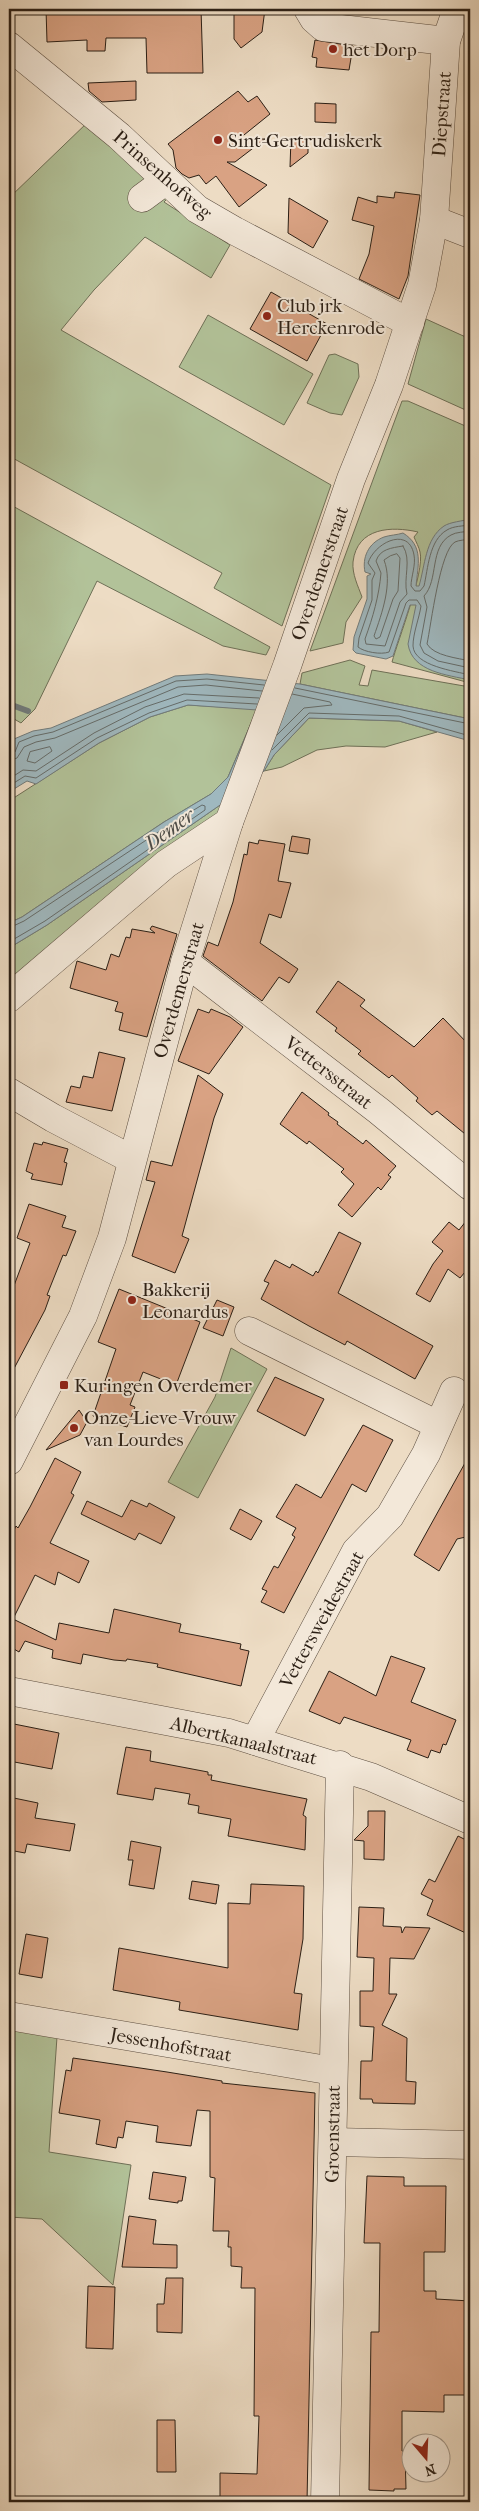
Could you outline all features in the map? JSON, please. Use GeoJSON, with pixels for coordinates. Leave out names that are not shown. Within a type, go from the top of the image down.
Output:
{"type":"FeatureCollection","features":[{"type":"Feature","properties":{"kind":"street"},"geometry":{"type":"LineString","coordinates":[[308,9],[314,20],[323,26],[446,41]]}},
{"type":"Feature","properties":{"kind":"street","name":"Diepstraat"},"geometry":{"type":"LineString","coordinates":[[410,324],[422,284],[434,220],[446,41],[458,9]]}},
{"type":"Feature","properties":{"kind":"street","name":"Prinsenhofweg"},"geometry":{"type":"LineString","coordinates":[[9,46],[119,136],[197,209],[235,232],[410,324]]}},
{"type":"Feature","properties":{"kind":"street"},"geometry":{"type":"LineString","coordinates":[[142,198],[165,181]]}},
{"type":"Feature","properties":{"kind":"street"},"geometry":{"type":"LineString","coordinates":[[434,220],[470,234]]}},
{"type":"Feature","properties":{"kind":"street","name":"Overdemerstraat"},"geometry":{"type":"LineString","coordinates":[[9,1461],[83,1316],[112,1238],[131,1159],[185,962],[229,822],[283,675],[351,479],[389,385],[410,324]]}},
{"type":"Feature","properties":{"kind":"street"},"geometry":{"type":"LineString","coordinates":[[9,998],[166,864],[229,822]]}},
{"type":"Feature","properties":{"kind":"street","name":"Vettersstraat"},"geometry":{"type":"LineString","coordinates":[[185,962],[379,1111],[470,1186]]}},
{"type":"Feature","properties":{"kind":"street"},"geometry":{"type":"LineString","coordinates":[[9,1092],[53,1118],[131,1159]]}},
{"type":"Feature","properties":{"kind":"street"},"geometry":{"type":"LineString","coordinates":[[250,1331],[438,1425]]}},
{"type":"Feature","properties":{"kind":"street","name":"Vettersweidestraat"},"geometry":{"type":"LineString","coordinates":[[255,1740],[356,1551],[390,1516],[426,1454],[454,1391]]}},
{"type":"Feature","properties":{"kind":"street","name":"Albertkanaalstraat"},"geometry":{"type":"LineString","coordinates":[[9,1691],[162,1719],[255,1740],[340,1765],[410,1792],[470,1820]]}},
{"type":"Feature","properties":{"kind":"street","name":"Groenstraat"},"geometry":{"type":"LineString","coordinates":[[325,2502],[340,1765]]}},
{"type":"Feature","properties":{"kind":"street","name":"Jessenhofstraat"},"geometry":{"type":"LineString","coordinates":[[9,2016],[334,2071]]}},
{"type":"Feature","properties":{"kind":"street"},"geometry":{"type":"LineString","coordinates":[[333,2142],[470,2145]]}},
{"type":"Feature","properties":{"kind":"green space"},"geometry":{"type":"Polygon","coordinates":[[[89,121],[171,195],[164,202],[230,245],[211,278],[145,237],[94,290],[61,330],[331,485],[282,626],[214,588],[222,573],[9,456],[9,198],[89,121]]]}},
{"type":"Feature","properties":{"kind":"green space"},"geometry":{"type":"Polygon","coordinates":[[[208,315],[313,374],[284,425],[179,367],[208,315]]]}},
{"type":"Feature","properties":{"kind":"green space"},"geometry":{"type":"Polygon","coordinates":[[[426,319],[470,339],[470,412],[408,384],[426,319]]]}},
{"type":"Feature","properties":{"kind":"green space"},"geometry":{"type":"Polygon","coordinates":[[[335,354],[358,364],[359,377],[342,415],[330,413],[307,403],[329,355],[335,354]]]}},
{"type":"Feature","properties":{"kind":"green space"},"geometry":{"type":"Polygon","coordinates":[[[402,401],[408,401],[470,428],[470,683],[392,662],[419,574],[420,552],[414,537],[418,532],[408,530],[397,529],[377,532],[361,542],[356,550],[353,571],[362,597],[346,622],[343,643],[310,651],[402,401]]]}},
{"type":"Feature","properties":{"kind":"green space"},"geometry":{"type":"Polygon","coordinates":[[[9,504],[270,647],[266,655],[223,646],[97,581],[35,709],[21,723],[9,716],[9,504]]]}},
{"type":"Feature","properties":{"kind":"green space"},"geometry":{"type":"Polygon","coordinates":[[[350,660],[365,666],[359,685],[368,686],[372,670],[470,687],[470,719],[300,684],[302,673],[350,660]]]}},
{"type":"Feature","properties":{"kind":"green space"},"geometry":{"type":"Polygon","coordinates":[[[188,705],[257,709],[228,777],[211,794],[164,822],[22,917],[9,923],[9,801],[99,743],[150,717],[188,705]]]}},
{"type":"Feature","properties":{"kind":"green space"},"geometry":{"type":"Polygon","coordinates":[[[309,718],[399,721],[437,732],[385,747],[346,746],[317,750],[282,767],[264,771],[274,755],[309,718]]]}},
{"type":"Feature","properties":{"kind":"green space"},"geometry":{"type":"Polygon","coordinates":[[[223,803],[219,820],[9,992],[9,948],[47,925],[223,803]]]}},
{"type":"Feature","properties":{"kind":"green space"},"geometry":{"type":"Polygon","coordinates":[[[231,1348],[267,1369],[198,1498],[168,1482],[215,1397],[231,1348]]]}},
{"type":"Feature","properties":{"kind":"green space"},"geometry":{"type":"Polygon","coordinates":[[[9,2028],[57,2037],[49,2152],[131,2165],[113,2285],[42,2219],[9,2217],[9,2028]]]}},
{"type":"Feature","properties":{"kind":"water"},"geometry":{"type":"Polygon","coordinates":[[[470,519],[470,680],[432,671],[416,661],[408,644],[416,605],[410,605],[393,656],[386,659],[356,653],[353,650],[354,637],[367,599],[367,576],[371,574],[365,572],[364,567],[365,556],[370,547],[386,536],[403,533],[410,538],[417,550],[416,586],[419,586],[429,545],[438,531],[444,526],[470,519]]]}},
{"type":"Feature","properties":{"kind":"water","name":"Demer"},"geometry":{"type":"Polygon","coordinates":[[[207,674],[300,684],[470,719],[470,741],[399,721],[309,718],[274,755],[264,771],[223,803],[47,925],[9,948],[9,923],[22,917],[164,822],[211,794],[228,777],[257,710],[188,705],[150,717],[99,743],[36,784],[27,781],[9,792],[9,756],[14,739],[33,731],[51,728],[175,676],[207,674]]]}},
{"type":"Feature","properties":{"kind":"building"},"geometry":{"type":"Polygon","coordinates":[[[46,9],[201,9],[203,73],[147,73],[146,38],[106,38],[105,51],[87,51],[87,40],[47,42],[46,9]]]}},
{"type":"Feature","properties":{"kind":"building"},"geometry":{"type":"Polygon","coordinates":[[[234,9],[265,9],[262,32],[241,48],[234,39],[234,9]]]}},
{"type":"Feature","properties":{"kind":"building","name":"het Dorp"},"geometry":{"type":"Polygon","coordinates":[[[315,40],[353,46],[349,70],[316,67],[317,58],[312,57],[315,40]]]}},
{"type":"Feature","properties":{"kind":"building"},"geometry":{"type":"Polygon","coordinates":[[[136,81],[136,100],[102,102],[89,91],[88,83],[136,81]]]}},
{"type":"Feature","properties":{"kind":"building","name":"Sint-Gertrudiskerk"},"geometry":{"type":"Polygon","coordinates":[[[238,91],[248,102],[257,96],[270,114],[239,139],[265,139],[235,162],[227,162],[267,185],[239,207],[216,176],[206,184],[199,175],[189,178],[182,174],[176,168],[173,150],[168,144],[238,91]]]}},
{"type":"Feature","properties":{"kind":"building"},"geometry":{"type":"Polygon","coordinates":[[[315,103],[336,104],[336,123],[315,122],[315,103]]]}},
{"type":"Feature","properties":{"kind":"building"},"geometry":{"type":"Polygon","coordinates":[[[291,138],[308,138],[308,153],[290,167],[291,138]]]}},
{"type":"Feature","properties":{"kind":"building"},"geometry":{"type":"Polygon","coordinates":[[[395,192],[420,195],[408,276],[399,299],[359,279],[369,254],[374,226],[352,220],[358,197],[377,203],[377,196],[394,198],[395,192]]]}},
{"type":"Feature","properties":{"kind":"building"},"geometry":{"type":"Polygon","coordinates":[[[289,198],[328,221],[313,248],[288,233],[289,198]]]}},
{"type":"Feature","properties":{"kind":"building"},"geometry":{"type":"Polygon","coordinates":[[[271,292],[327,324],[307,361],[250,329],[271,292]]]}},
{"type":"Feature","properties":{"kind":"building"},"geometry":{"type":"Polygon","coordinates":[[[292,836],[310,839],[308,854],[289,851],[292,836]]]}},
{"type":"Feature","properties":{"kind":"building"},"geometry":{"type":"Polygon","coordinates":[[[259,840],[285,844],[278,881],[291,883],[281,918],[269,914],[260,943],[298,969],[289,983],[279,977],[262,1001],[203,956],[208,942],[218,946],[233,902],[244,854],[247,855],[249,842],[258,844],[259,840]]]}},
{"type":"Feature","properties":{"kind":"building"},"geometry":{"type":"Polygon","coordinates":[[[152,926],[177,934],[147,1037],[119,1030],[123,1013],[115,1011],[118,1002],[70,988],[77,961],[106,970],[111,954],[119,957],[126,937],[130,938],[132,929],[155,933],[150,929],[152,926]]]}},
{"type":"Feature","properties":{"kind":"building"},"geometry":{"type":"Polygon","coordinates":[[[338,981],[365,1000],[360,1006],[414,1047],[443,1018],[470,1046],[470,1138],[437,1111],[432,1115],[416,1101],[418,1098],[392,1075],[389,1078],[358,1054],[361,1051],[335,1031],[337,1028],[316,1012],[338,981]]]}},
{"type":"Feature","properties":{"kind":"building"},"geometry":{"type":"Polygon","coordinates":[[[198,1009],[209,1013],[211,1009],[230,1017],[243,1027],[209,1074],[178,1061],[198,1009]]]}},
{"type":"Feature","properties":{"kind":"building"},"geometry":{"type":"Polygon","coordinates":[[[99,1052],[125,1058],[112,1111],[66,1102],[71,1086],[80,1088],[83,1076],[93,1078],[99,1052]]]}},
{"type":"Feature","properties":{"kind":"building"},"geometry":{"type":"Polygon","coordinates":[[[198,1075],[223,1094],[214,1118],[182,1236],[189,1239],[175,1273],[132,1256],[155,1182],[146,1180],[151,1161],[172,1166],[198,1075]]]}},
{"type":"Feature","properties":{"kind":"building"},"geometry":{"type":"Polygon","coordinates":[[[302,1092],[329,1113],[328,1115],[338,1122],[337,1124],[363,1144],[366,1140],[396,1166],[388,1175],[391,1177],[381,1190],[378,1187],[352,1217],[338,1205],[354,1184],[341,1172],[344,1169],[309,1141],[307,1144],[280,1124],[302,1092]]]}},
{"type":"Feature","properties":{"kind":"building"},"geometry":{"type":"Polygon","coordinates":[[[43,1142],[68,1149],[64,1162],[67,1163],[62,1185],[31,1179],[33,1174],[26,1171],[34,1143],[42,1145],[43,1142]]]}},
{"type":"Feature","properties":{"kind":"building"},"geometry":{"type":"Polygon","coordinates":[[[29,1204],[66,1216],[62,1227],[76,1231],[66,1256],[63,1255],[47,1295],[50,1296],[45,1310],[9,1378],[9,1299],[30,1243],[17,1238],[29,1204]]]}},
{"type":"Feature","properties":{"kind":"building"},"geometry":{"type":"Polygon","coordinates":[[[470,1216],[470,1266],[460,1278],[448,1269],[430,1302],[416,1294],[433,1264],[443,1251],[432,1242],[449,1222],[459,1230],[470,1216]]]}},
{"type":"Feature","properties":{"kind":"building"},"geometry":{"type":"Polygon","coordinates":[[[339,1232],[361,1243],[338,1293],[433,1346],[415,1379],[347,1341],[345,1345],[261,1299],[269,1283],[264,1281],[275,1260],[290,1268],[292,1264],[313,1276],[316,1271],[318,1273],[339,1232]]]}},
{"type":"Feature","properties":{"kind":"building"},"geometry":{"type":"Polygon","coordinates":[[[119,1289],[200,1322],[176,1385],[143,1372],[130,1405],[135,1407],[127,1427],[93,1416],[116,1349],[98,1342],[119,1289]]]}},
{"type":"Feature","properties":{"kind":"building"},"geometry":{"type":"Polygon","coordinates":[[[217,1300],[234,1307],[223,1336],[203,1328],[217,1300]]]}},
{"type":"Feature","properties":{"kind":"building"},"geometry":{"type":"Polygon","coordinates":[[[275,1377],[324,1399],[305,1436],[257,1411],[275,1377]]]}},
{"type":"Feature","properties":{"kind":"building","name":"Onze-Lieve-Vrouw van Lourdes"},"geometry":{"type":"Polygon","coordinates":[[[79,1410],[87,1422],[80,1435],[46,1450],[79,1410]]]}},
{"type":"Feature","properties":{"kind":"building"},"geometry":{"type":"Polygon","coordinates":[[[363,1425],[393,1440],[366,1492],[352,1484],[284,1613],[261,1602],[267,1591],[262,1589],[274,1566],[278,1568],[295,1537],[292,1535],[296,1528],[276,1517],[296,1484],[321,1498],[363,1425]]]}},
{"type":"Feature","properties":{"kind":"building"},"geometry":{"type":"Polygon","coordinates":[[[470,1454],[470,1536],[457,1539],[439,1571],[414,1555],[470,1454]]]}},
{"type":"Feature","properties":{"kind":"building"},"geometry":{"type":"Polygon","coordinates":[[[55,1458],[81,1472],[71,1493],[74,1495],[50,1543],[89,1561],[79,1583],[58,1572],[55,1585],[35,1575],[13,1619],[56,1640],[59,1623],[109,1633],[114,1609],[181,1624],[179,1632],[241,1644],[240,1649],[249,1651],[241,1686],[157,1667],[158,1664],[127,1659],[126,1661],[114,1660],[83,1654],[81,1664],[52,1658],[53,1650],[25,1641],[19,1652],[9,1646],[9,1540],[16,1526],[18,1528],[30,1507],[55,1458]]]}},
{"type":"Feature","properties":{"kind":"building"},"geometry":{"type":"Polygon","coordinates":[[[131,1500],[147,1507],[149,1503],[175,1517],[161,1544],[139,1533],[135,1540],[81,1514],[87,1501],[122,1517],[131,1500]]]}},
{"type":"Feature","properties":{"kind":"building"},"geometry":{"type":"Polygon","coordinates":[[[240,1509],[262,1521],[251,1540],[230,1529],[240,1509]]]}},
{"type":"Feature","properties":{"kind":"building"},"geometry":{"type":"Polygon","coordinates":[[[391,1656],[425,1668],[411,1702],[456,1720],[446,1745],[443,1744],[440,1753],[431,1750],[428,1758],[407,1750],[411,1740],[344,1717],[340,1724],[309,1711],[329,1671],[376,1696],[391,1656]]]}},
{"type":"Feature","properties":{"kind":"building"},"geometry":{"type":"Polygon","coordinates":[[[9,1723],[59,1733],[52,1769],[9,1761],[9,1723]]]}},
{"type":"Feature","properties":{"kind":"building"},"geometry":{"type":"Polygon","coordinates":[[[126,1747],[151,1751],[150,1761],[208,1772],[208,1775],[212,1775],[211,1780],[307,1799],[303,1815],[306,1817],[305,1850],[228,1836],[231,1819],[198,1813],[199,1806],[188,1804],[190,1794],[155,1788],[153,1800],[117,1794],[126,1747]]]}},
{"type":"Feature","properties":{"kind":"building"},"geometry":{"type":"Polygon","coordinates":[[[9,1797],[38,1803],[35,1818],[75,1824],[70,1851],[27,1844],[25,1853],[9,1850],[9,1797]]]}},
{"type":"Feature","properties":{"kind":"building"},"geometry":{"type":"Polygon","coordinates":[[[368,1811],[385,1811],[384,1860],[364,1859],[364,1841],[354,1840],[368,1826],[368,1811]]]}},
{"type":"Feature","properties":{"kind":"building"},"geometry":{"type":"Polygon","coordinates":[[[458,1836],[470,1842],[470,1935],[427,1915],[433,1900],[421,1894],[429,1879],[435,1882],[458,1836]]]}},
{"type":"Feature","properties":{"kind":"building"},"geometry":{"type":"Polygon","coordinates":[[[131,1841],[161,1847],[154,1889],[129,1885],[133,1860],[128,1860],[131,1841]]]}},
{"type":"Feature","properties":{"kind":"building"},"geometry":{"type":"Polygon","coordinates":[[[192,1881],[219,1885],[216,1904],[189,1899],[192,1881]]]}},
{"type":"Feature","properties":{"kind":"building"},"geometry":{"type":"Polygon","coordinates":[[[251,1884],[304,1886],[303,1939],[294,1993],[302,1994],[298,2030],[179,2010],[180,2002],[113,1990],[119,1948],[228,1968],[228,1903],[250,1904],[251,1884]]]}},
{"type":"Feature","properties":{"kind":"building"},"geometry":{"type":"Polygon","coordinates":[[[359,1907],[384,1908],[383,1926],[401,1927],[402,1933],[405,1927],[430,1928],[414,1959],[390,1958],[389,1994],[397,1994],[382,2025],[407,2038],[406,2081],[416,2082],[415,2104],[373,2103],[372,2099],[360,2099],[361,2061],[372,2061],[374,2027],[360,2026],[360,1991],[373,1991],[374,1958],[357,1957],[359,1907]]]}},
{"type":"Feature","properties":{"kind":"building"},"geometry":{"type":"Polygon","coordinates":[[[26,1934],[48,1938],[42,1978],[19,1974],[26,1934]]]}},
{"type":"Feature","properties":{"kind":"building"},"geometry":{"type":"Polygon","coordinates":[[[73,2058],[222,2081],[222,2083],[315,2093],[307,2502],[220,2502],[220,2473],[257,2474],[259,2416],[254,2416],[255,2288],[241,2288],[242,2267],[231,2266],[231,2247],[228,2247],[229,2231],[213,2231],[215,2178],[210,2177],[210,2111],[197,2110],[191,2146],[156,2142],[158,2126],[126,2121],[123,2138],[118,2137],[116,2148],[96,2144],[100,2120],[59,2113],[66,2070],[71,2071],[73,2058]]]}},
{"type":"Feature","properties":{"kind":"building"},"geometry":{"type":"Polygon","coordinates":[[[153,2172],[186,2177],[182,2201],[178,2201],[178,2203],[149,2199],[153,2172]]]}},
{"type":"Feature","properties":{"kind":"building"},"geometry":{"type":"Polygon","coordinates":[[[367,2176],[404,2177],[404,2186],[446,2186],[445,2252],[424,2252],[424,2291],[436,2291],[436,2299],[470,2301],[469,2395],[444,2395],[444,2412],[402,2411],[402,2484],[406,2484],[406,2489],[394,2489],[394,2491],[369,2490],[371,2332],[379,2332],[380,2243],[364,2243],[367,2176]]]}},
{"type":"Feature","properties":{"kind":"building"},"geometry":{"type":"Polygon","coordinates":[[[129,2216],[156,2220],[153,2244],[177,2245],[177,2268],[122,2267],[129,2216]]]}},
{"type":"Feature","properties":{"kind":"building"},"geometry":{"type":"Polygon","coordinates":[[[166,2278],[183,2278],[182,2333],[157,2332],[157,2304],[164,2304],[166,2278]]]}},
{"type":"Feature","properties":{"kind":"building"},"geometry":{"type":"Polygon","coordinates":[[[88,2286],[115,2287],[113,2349],[86,2348],[88,2286]]]}},
{"type":"Feature","properties":{"kind":"building"},"geometry":{"type":"Polygon","coordinates":[[[157,2420],[175,2420],[176,2472],[157,2472],[157,2420]]]}},
{"type":"Feature","properties":{"kind":"waterway"},"geometry":{"type":"LineString","coordinates":[[9,704],[28,711]]}},
{"type":"Feature","properties":{"kind":"place","name":"het Dorp"},"geometry":{"type":"Point","coordinates":[333,49]}},
{"type":"Feature","properties":{"kind":"place","name":"Sint-Gertrudiskerk"},"geometry":{"type":"Point","coordinates":[218,140]}},
{"type":"Feature","properties":{"kind":"place","name":"Club jrk Herckenrode"},"geometry":{"type":"Point","coordinates":[267,316]}},
{"type":"Feature","properties":{"kind":"place","name":"Bakkerij Leonardus"},"geometry":{"type":"Point","coordinates":[132,1300]}},
{"type":"Feature","properties":{"kind":"place","name":"Kuringen Overdemer"},"geometry":{"type":"Point","coordinates":[64,1385]}},
{"type":"Feature","properties":{"kind":"place","name":"Onze-Lieve-Vrouw van Lourdes"},"geometry":{"type":"Point","coordinates":[74,1428]}}]}
